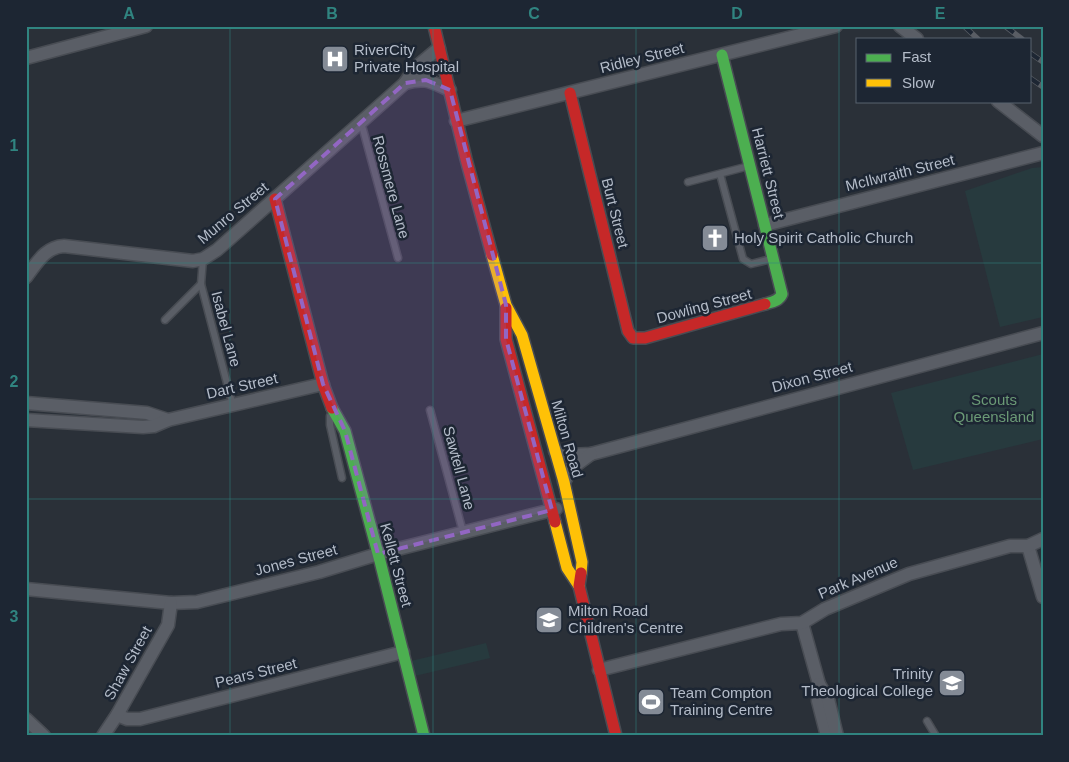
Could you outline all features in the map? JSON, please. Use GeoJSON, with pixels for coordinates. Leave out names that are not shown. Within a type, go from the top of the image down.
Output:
{"type":"FeatureCollection","features":[{"type":"Feature","properties":{"kind":"street"},"geometry":{"type":"LineString","coordinates":[[26,58],[146,26]]}},
{"type":"Feature","properties":{"kind":"street","name":"Milton Road"},"geometry":{"type":"LineString","coordinates":[[434,26],[456,121],[506,305],[522,335],[564,482],[582,562],[579,586]]}},
{"type":"Feature","properties":{"kind":"street"},"geometry":{"type":"LineString","coordinates":[[900,26],[916,38]]}},
{"type":"Feature","properties":{"kind":"street","name":"Ridley Street"},"geometry":{"type":"LineString","coordinates":[[456,121],[832,27]]}},
{"type":"Feature","properties":{"kind":"street","name":"Munro Street"},"geometry":{"type":"LineString","coordinates":[[26,277],[44,254],[57,246],[182,260],[203,259],[217,250],[405,83],[415,68],[439,48]]}},
{"type":"Feature","properties":{"kind":"street","name":"Harriett Street"},"geometry":{"type":"LineString","coordinates":[[722,54],[782,290],[780,298]]}},
{"type":"Feature","properties":{"kind":"street"},"geometry":{"type":"LineString","coordinates":[[405,83],[426,80],[450,90]]}},
{"type":"Feature","properties":{"kind":"street","name":"Burt Street"},"geometry":{"type":"LineString","coordinates":[[570,93],[628,331],[633,338]]}},
{"type":"Feature","properties":{"kind":"street"},"geometry":{"type":"LineString","coordinates":[[999,102],[1043,136]]}},
{"type":"Feature","properties":{"kind":"street","name":"McIlwraith Street"},"geometry":{"type":"LineString","coordinates":[[765,225],[1043,153]]}},
{"type":"Feature","properties":{"kind":"street","name":"Kellett Street"},"geometry":{"type":"LineString","coordinates":[[275,199],[330,405],[345,431],[424,736]]}},
{"type":"Feature","properties":{"kind":"street","name":"Dowling Street"},"geometry":{"type":"LineString","coordinates":[[633,338],[645,338],[774,302],[780,298]]}},
{"type":"Feature","properties":{"kind":"street","name":"Milton Road"},"geometry":{"type":"LineString","coordinates":[[506,305],[506,339],[567,568],[579,586],[616,736]]}},
{"type":"Feature","properties":{"kind":"street","name":"Dixon Street"},"geometry":{"type":"LineString","coordinates":[[555,451],[569,455],[591,454],[1043,333]]}},
{"type":"Feature","properties":{"kind":"street","name":"Dart Street"},"geometry":{"type":"LineString","coordinates":[[26,420],[143,427],[154,426],[168,420],[324,384]]}},
{"type":"Feature","properties":{"kind":"street","name":"Dart Street"},"geometry":{"type":"LineString","coordinates":[[26,403],[147,413],[168,420]]}},
{"type":"Feature","properties":{"kind":"street","name":"Dixon Street"},"geometry":{"type":"LineString","coordinates":[[564,482],[572,468],[591,454]]}},
{"type":"Feature","properties":{"kind":"street","name":"Jones Street"},"geometry":{"type":"LineString","coordinates":[[26,589],[171,603],[197,602],[319,572],[378,554],[569,505]]}},
{"type":"Feature","properties":{"kind":"street","name":"Park Avenue"},"geometry":{"type":"LineString","coordinates":[[599,670],[781,624],[802,623],[825,609],[910,574],[947,562],[1010,546],[1028,546],[1043,539]]}},
{"type":"Feature","properties":{"kind":"street"},"geometry":{"type":"LineString","coordinates":[[1028,546],[1043,597]]}},
{"type":"Feature","properties":{"kind":"street","name":"Shaw Street"},"geometry":{"type":"LineString","coordinates":[[103,736],[168,625],[171,603]]}},
{"type":"Feature","properties":{"kind":"street"},"geometry":{"type":"LineString","coordinates":[[802,623],[819,684],[827,697],[837,736]]}},
{"type":"Feature","properties":{"kind":"street","name":"Pears Street"},"geometry":{"type":"LineString","coordinates":[[117,715],[127,719],[140,719],[403,652]]}},
{"type":"Feature","properties":{"kind":"street"},"geometry":{"type":"LineString","coordinates":[[819,684],[818,700],[828,736]]}},
{"type":"Feature","properties":{"kind":"street"},"geometry":{"type":"LineString","coordinates":[[26,719],[44,736]]}},
{"type":"Feature","properties":{"kind":"lane","name":"Rossmere Lane"},"geometry":{"type":"LineString","coordinates":[[361,122],[398,258]]}},
{"type":"Feature","properties":{"kind":"lane"},"geometry":{"type":"LineString","coordinates":[[688,182],[750,166]]}},
{"type":"Feature","properties":{"kind":"lane"},"geometry":{"type":"LineString","coordinates":[[720,174],[743,260],[750,264],[774,258]]}},
{"type":"Feature","properties":{"kind":"lane","name":"Isabel Lane"},"geometry":{"type":"LineString","coordinates":[[203,259],[201,284],[233,406]]}},
{"type":"Feature","properties":{"kind":"lane"},"geometry":{"type":"LineString","coordinates":[[165,320],[201,284]]}},
{"type":"Feature","properties":{"kind":"lane","name":"Kellett Street"},"geometry":{"type":"LineString","coordinates":[[330,405],[330,425],[342,478]]}},
{"type":"Feature","properties":{"kind":"lane","name":"Sawtell Lane"},"geometry":{"type":"LineString","coordinates":[[430,410],[463,532]]}},
{"type":"Feature","properties":{"kind":"lane"},"geometry":{"type":"LineString","coordinates":[[927,721],[936,736]]}},
{"type":"Feature","properties":{"kind":"highlighted area"},"geometry":{"type":"Polygon","coordinates":[[[426,80],[450,90],[506,305],[506,339],[552,510],[378,554],[345,431],[323,384],[275,199],[405,83],[426,80]]]}},
{"type":"Feature","properties":{"kind":"green space"},"geometry":{"type":"Polygon","coordinates":[[[1043,167],[1043,317],[1000,327],[965,191],[1032,168],[1043,167]]]}},
{"type":"Feature","properties":{"kind":"green space","name":"Scouts Queensland"},"geometry":{"type":"Polygon","coordinates":[[[1043,354],[1043,439],[913,470],[891,393],[1043,354]]]}},
{"type":"Feature","properties":{"kind":"green space"},"geometry":{"type":"Polygon","coordinates":[[[486,643],[490,658],[415,676],[411,661],[486,643]]]}},
{"type":"Feature","properties":{"kind":"railway"},"geometry":{"type":"LineString","coordinates":[[964,26],[977,38]]}},
{"type":"Feature","properties":{"kind":"railway"},"geometry":{"type":"LineString","coordinates":[[1005,26],[1021,38]]}},
{"type":"Feature","properties":{"kind":"railway"},"geometry":{"type":"LineString","coordinates":[[1032,54],[1043,62]]}},
{"type":"Feature","properties":{"kind":"railway"},"geometry":{"type":"LineString","coordinates":[[1032,79],[1043,87]]}},
{"type":"Feature","properties":{"kind":"traffic: fast"},"geometry":{"type":"LineString","coordinates":[[722,55],[782,294],[777,300],[765,304]]}},
{"type":"Feature","properties":{"kind":"traffic: fast"},"geometry":{"type":"LineString","coordinates":[[332,408],[345,431],[424,736]]}},
{"type":"Feature","properties":{"kind":"traffic: slow"},"geometry":{"type":"LineString","coordinates":[[492,255],[506,305],[522,335],[564,482],[582,562],[581,573]]}},
{"type":"Feature","properties":{"kind":"traffic: slow"},"geometry":{"type":"LineString","coordinates":[[555,522],[567,568],[579,586]]}},
{"type":"Feature","properties":{"kind":"traffic: jam"},"geometry":{"type":"LineString","coordinates":[[434,26],[466,159],[492,255]]}},
{"type":"Feature","properties":{"kind":"traffic: jam"},"geometry":{"type":"LineString","coordinates":[[570,93],[628,331],[633,338],[645,338],[765,304]]}},
{"type":"Feature","properties":{"kind":"traffic: jam"},"geometry":{"type":"LineString","coordinates":[[275,199],[323,384],[332,408]]}},
{"type":"Feature","properties":{"kind":"traffic: jam"},"geometry":{"type":"LineString","coordinates":[[506,308],[506,339],[555,522]]}},
{"type":"Feature","properties":{"kind":"traffic: jam"},"geometry":{"type":"LineString","coordinates":[[581,573],[579,586],[616,736]]}},
{"type":"Feature","properties":{"kind":"place","name":"RiverCity Private Hospital"},"geometry":{"type":"Point","coordinates":[335,59]}},
{"type":"Feature","properties":{"kind":"place","name":"Holy Spirit Catholic Church"},"geometry":{"type":"Point","coordinates":[715,238]}},
{"type":"Feature","properties":{"kind":"place","name":"Milton Road Children's Centre"},"geometry":{"type":"Point","coordinates":[549,620]}},
{"type":"Feature","properties":{"kind":"place","name":"Trinity Theological College"},"geometry":{"type":"Point","coordinates":[952,683]}},
{"type":"Feature","properties":{"kind":"place","name":"Team Compton Training Centre"},"geometry":{"type":"Point","coordinates":[651,702]}}]}
